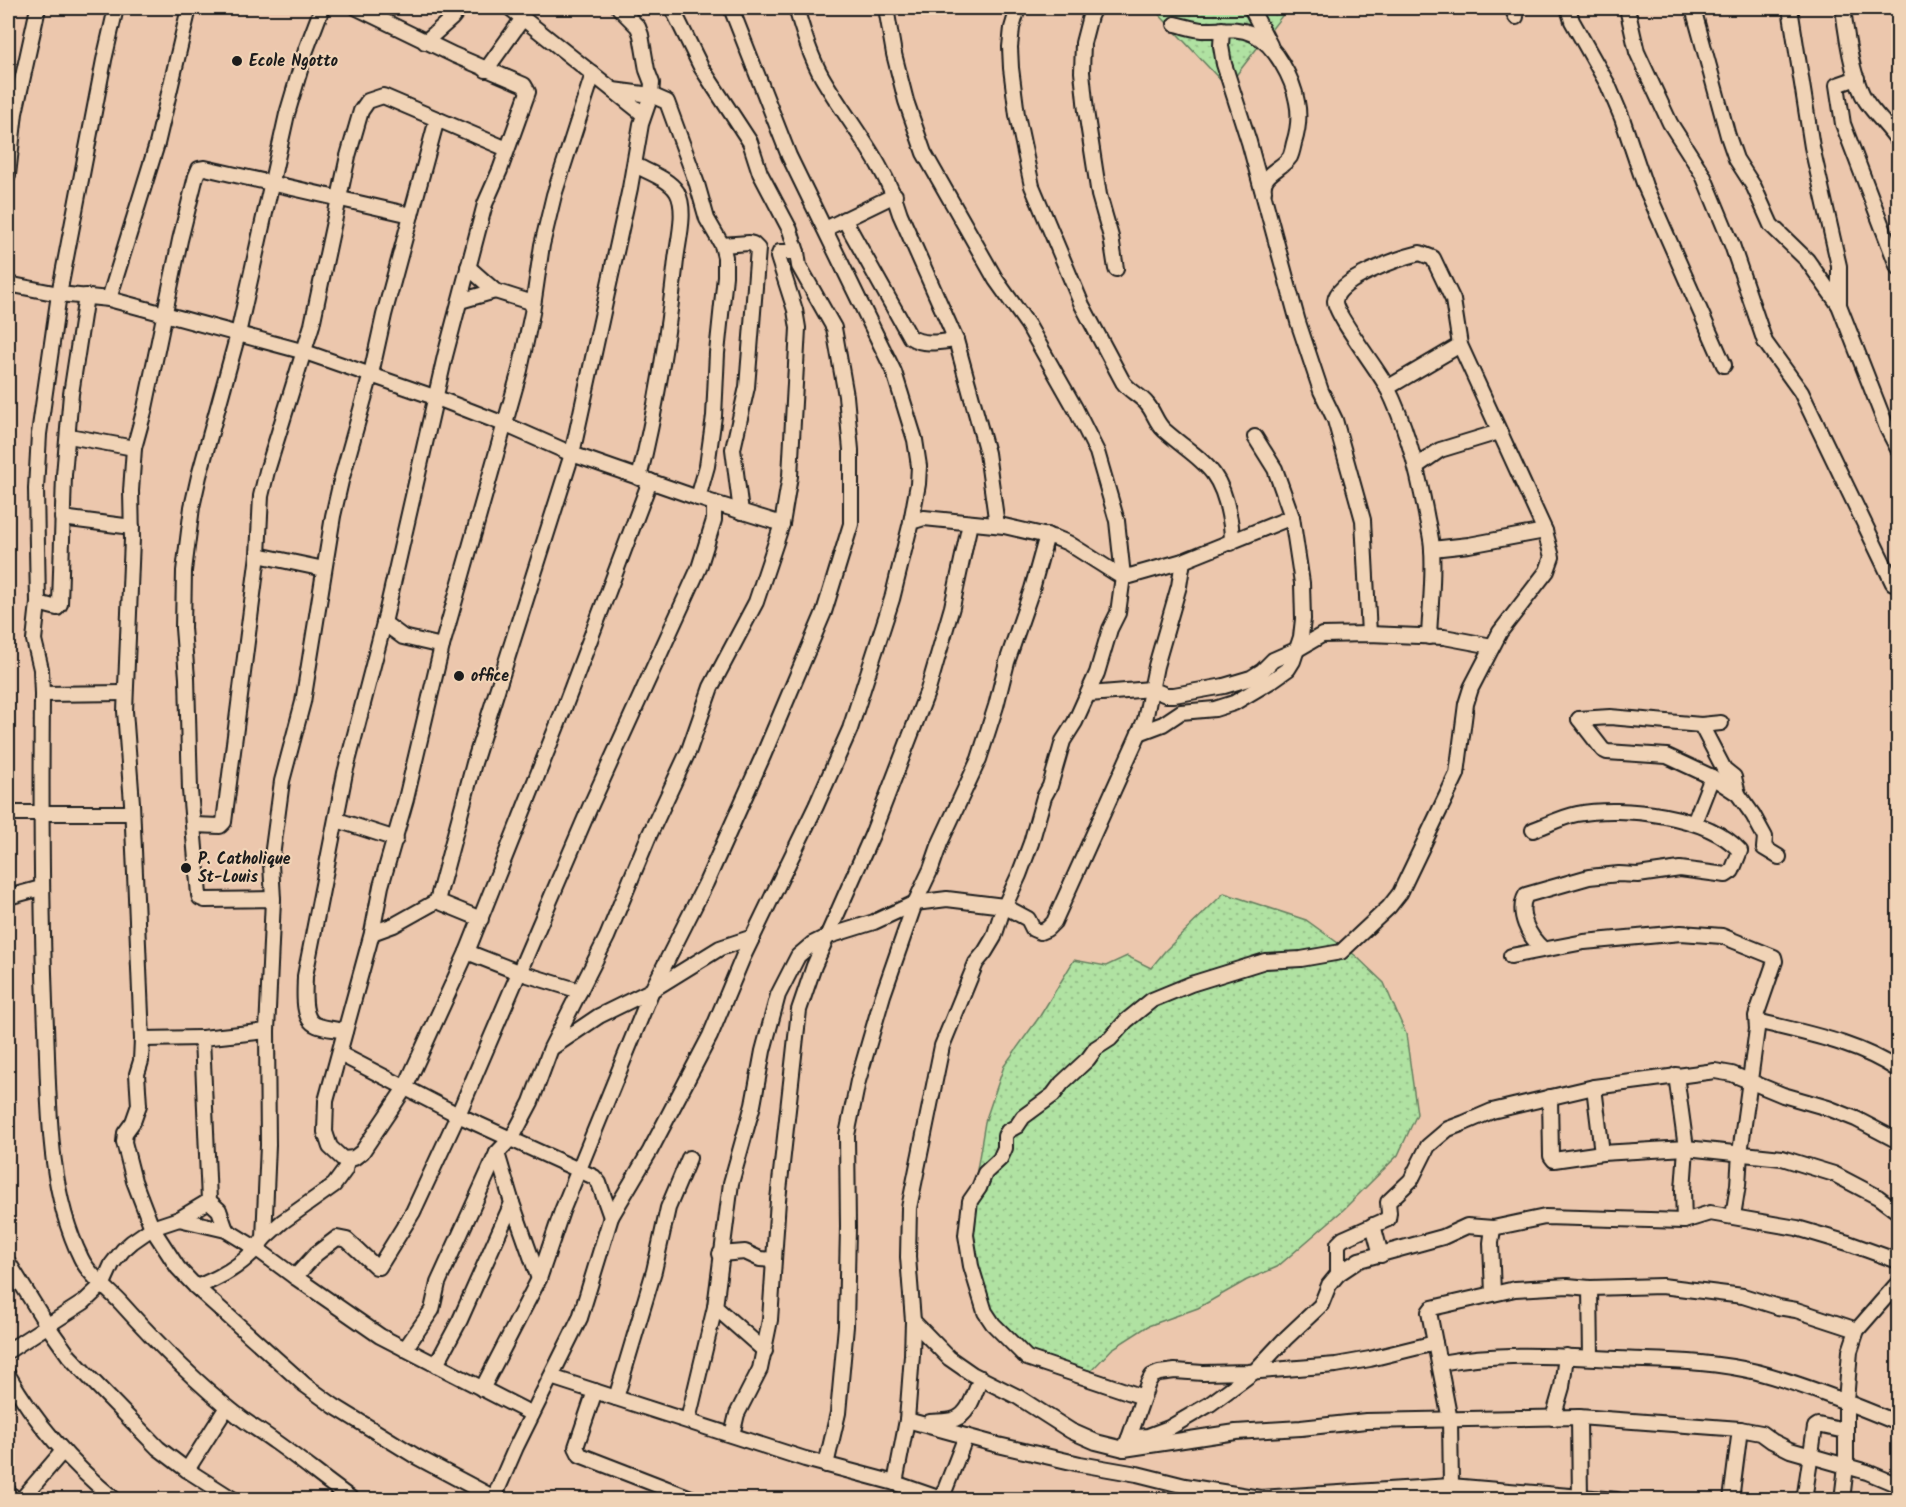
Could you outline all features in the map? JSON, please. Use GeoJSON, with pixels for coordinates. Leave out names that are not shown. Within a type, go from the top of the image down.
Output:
{"type":"FeatureCollection","features":[{"type":"Feature","properties":{"kind":"street"},"geometry":{"type":"LineString","coordinates":[[8,175],[15,113],[38,8]]}},
{"type":"Feature","properties":{"kind":"street"},"geometry":{"type":"LineString","coordinates":[[116,8],[59,294],[39,434],[36,489],[38,603],[34,640],[42,694],[41,888],[48,1106],[55,1164],[61,1200],[77,1249],[86,1266],[145,1329],[227,1407],[353,1500]]}},
{"type":"Feature","properties":{"kind":"street"},"geometry":{"type":"LineString","coordinates":[[109,299],[157,144],[189,8]]}},
{"type":"Feature","properties":{"kind":"street"},"geometry":{"type":"LineString","coordinates":[[273,899],[205,900],[200,898],[189,790],[187,678],[183,628],[184,571],[192,507],[199,476],[238,334],[293,91],[322,8]]}},
{"type":"Feature","properties":{"kind":"street"},"geometry":{"type":"LineString","coordinates":[[345,1030],[317,1026],[312,1023],[308,1017],[305,976],[345,773],[384,623],[445,356],[484,204],[507,149],[528,89],[524,85],[425,42],[357,8]]}},
{"type":"Feature","properties":{"kind":"street"},"geometry":{"type":"LineString","coordinates":[[425,42],[460,8]]}},
{"type":"Feature","properties":{"kind":"street"},"geometry":{"type":"LineString","coordinates":[[510,8],[643,114]]}},
{"type":"Feature","properties":{"kind":"street"},"geometry":{"type":"LineString","coordinates":[[372,933],[394,925],[437,901],[474,763],[572,454],[643,114],[651,95],[652,83],[647,70],[642,35],[638,27],[620,8]]}},
{"type":"Feature","properties":{"kind":"street"},"geometry":{"type":"LineString","coordinates":[[482,1389],[539,1279],[562,1211],[652,990],[706,883],[820,622],[851,524],[851,450],[846,396],[833,324],[799,266],[790,230],[760,173],[750,142],[701,67],[672,8]]}},
{"type":"Feature","properties":{"kind":"street"},"geometry":{"type":"LineString","coordinates":[[411,215],[207,168],[199,169],[180,240],[134,448],[125,693],[142,1039],[141,1061],[137,1074],[139,1105],[124,1138],[134,1182],[152,1228],[178,1268],[196,1287],[304,1385],[417,1456],[495,1499],[532,1414],[580,1318],[611,1217],[650,1151],[710,1036],[753,937],[816,806],[858,711],[892,599],[918,484],[919,466],[915,440],[889,360],[789,156],[731,8]]}},
{"type":"Feature","properties":{"kind":"street"},"geometry":{"type":"LineString","coordinates":[[796,8],[821,75],[852,122],[894,195],[900,214],[956,340],[987,453],[997,525]]}},
{"type":"Feature","properties":{"kind":"street"},"geometry":{"type":"LineString","coordinates":[[886,8],[894,54],[906,101],[924,153],[996,280],[1028,326],[1075,408],[1097,452],[1117,520],[1123,576],[1118,613],[1110,629],[1089,694],[1063,741],[1031,843],[1004,906],[994,937],[976,963],[942,1046],[909,1208],[908,1257],[913,1321],[907,1419],[896,1483]]}},
{"type":"Feature","properties":{"kind":"street"},"geometry":{"type":"LineString","coordinates":[[1018,8],[1012,28],[1011,68],[1017,115],[1032,186],[1082,305],[1123,382],[1147,404],[1163,429],[1207,464],[1220,482],[1230,522],[1231,543]]}},
{"type":"Feature","properties":{"kind":"street"},"geometry":{"type":"LineString","coordinates":[[1094,8],[1083,43],[1082,72],[1099,195],[1111,237],[1116,269]]}},
{"type":"Feature","properties":{"kind":"street"},"geometry":{"type":"LineString","coordinates":[[1251,8],[1270,47],[1284,67],[1297,101],[1298,128],[1290,156],[1262,183],[1266,205]]}},
{"type":"Feature","properties":{"kind":"street"},"geometry":{"type":"LineString","coordinates":[[1568,8],[1572,21],[1608,85],[1645,186],[1724,365]]}},
{"type":"Feature","properties":{"kind":"street"},"geometry":{"type":"LineString","coordinates":[[1626,8],[1637,52],[1670,123],[1703,175],[1732,245],[1765,342],[1801,392],[1893,583]]}},
{"type":"Feature","properties":{"kind":"street"},"geometry":{"type":"LineString","coordinates":[[1693,8],[1736,159],[1754,187],[1771,225],[1807,260],[1839,305],[1887,428],[1899,449]]}},
{"type":"Feature","properties":{"kind":"street"},"geometry":{"type":"LineString","coordinates":[[1790,8],[1812,147],[1839,266],[1839,305]]}},
{"type":"Feature","properties":{"kind":"street"},"geometry":{"type":"LineString","coordinates":[[1843,8],[1860,90],[1867,103],[1899,141]]}},
{"type":"Feature","properties":{"kind":"street"},"geometry":{"type":"LineString","coordinates":[[486,70],[523,18]]}},
{"type":"Feature","properties":{"kind":"street"},"geometry":{"type":"LineString","coordinates":[[1176,24],[1206,31],[1222,28],[1239,29],[1256,35],[1270,47]]}},
{"type":"Feature","properties":{"kind":"street"},"geometry":{"type":"LineString","coordinates":[[1222,28],[1221,46],[1224,64],[1249,142],[1298,322],[1321,391],[1335,420],[1363,520],[1369,634]]}},
{"type":"Feature","properties":{"kind":"street"},"geometry":{"type":"LineString","coordinates":[[593,74],[554,195],[542,245],[520,370],[442,645],[396,839],[381,886],[372,933],[326,1101],[325,1132],[330,1147],[334,1153],[347,1160],[362,1152],[405,1088],[467,952],[563,711],[644,479],[672,299],[681,208],[676,190],[634,165]]}},
{"type":"Feature","properties":{"kind":"street"},"geometry":{"type":"LineString","coordinates":[[1857,78],[1837,85],[1844,124],[1899,268]]}},
{"type":"Feature","properties":{"kind":"street"},"geometry":{"type":"LineString","coordinates":[[613,90],[651,95],[668,104],[697,184],[706,217],[722,245],[725,257],[714,416],[707,466],[698,498]]}},
{"type":"Feature","properties":{"kind":"street"},"geometry":{"type":"LineString","coordinates":[[194,825],[220,826],[224,822],[258,555],[261,496],[305,352],[352,140],[361,111],[368,101],[383,96],[507,149]]}},
{"type":"Feature","properties":{"kind":"street"},"geometry":{"type":"LineString","coordinates":[[261,1244],[268,1145],[267,1031],[273,899],[271,864],[282,781],[303,702],[324,569],[341,481],[437,119]]}},
{"type":"Feature","properties":{"kind":"street"},"geometry":{"type":"LineString","coordinates":[[825,230],[894,195]]}},
{"type":"Feature","properties":{"kind":"street"},"geometry":{"type":"LineString","coordinates":[[844,219],[910,337],[922,342],[956,340]]}},
{"type":"Feature","properties":{"kind":"street"},"geometry":{"type":"LineString","coordinates":[[722,245],[749,243],[758,249],[747,387],[733,449],[741,512]]}},
{"type":"Feature","properties":{"kind":"street"},"geometry":{"type":"LineString","coordinates":[[405,1349],[432,1310],[438,1283],[496,1153],[510,1139],[531,1102],[551,1048],[607,938],[648,838],[689,750],[711,687],[756,602],[782,524],[790,476],[798,328],[795,310],[778,257],[780,252],[797,252]]}},
{"type":"Feature","properties":{"kind":"street"},"geometry":{"type":"LineString","coordinates":[[1143,1396],[1027,1358],[993,1324],[985,1312],[971,1266],[966,1236],[970,1202],[985,1173],[1000,1158],[1005,1148],[1005,1136],[1008,1131],[1053,1095],[1096,1048],[1110,1039],[1126,1021],[1152,1000],[1191,984],[1265,961],[1301,959],[1341,952],[1389,907],[1400,893],[1457,774],[1468,697],[1500,632],[1547,571],[1552,557],[1545,531],[1460,345],[1453,300],[1433,258],[1420,253],[1374,268],[1337,294],[1335,303],[1339,314],[1387,388],[1417,466],[1432,549],[1429,637]]}},
{"type":"Feature","properties":{"kind":"street"},"geometry":{"type":"LineString","coordinates":[[468,267],[495,291],[533,303]]}},
{"type":"Feature","properties":{"kind":"street"},"geometry":{"type":"LineString","coordinates":[[8,284],[59,294],[109,299],[305,352],[437,398],[572,454],[698,498],[782,524]]}},
{"type":"Feature","properties":{"kind":"street"},"geometry":{"type":"LineString","coordinates":[[460,301],[495,291]]}},
{"type":"Feature","properties":{"kind":"street"},"geometry":{"type":"LineString","coordinates":[[38,603],[52,608],[57,608],[60,604],[62,518],[71,394],[86,296]]}},
{"type":"Feature","properties":{"kind":"street"},"geometry":{"type":"LineString","coordinates":[[1387,388],[1460,345]]}},
{"type":"Feature","properties":{"kind":"street"},"geometry":{"type":"LineString","coordinates":[[1417,466],[1440,450],[1499,432]]}},
{"type":"Feature","properties":{"kind":"street"},"geometry":{"type":"LineString","coordinates":[[69,436],[134,448]]}},
{"type":"Feature","properties":{"kind":"street"},"geometry":{"type":"LineString","coordinates":[[1139,733],[1163,724],[1180,712],[1215,709],[1241,700],[1288,669],[1298,649],[1303,623],[1302,583],[1292,517],[1275,469],[1255,437]]}},
{"type":"Feature","properties":{"kind":"street"},"geometry":{"type":"LineString","coordinates":[[295,1277],[316,1254],[337,1238],[346,1240],[376,1267],[379,1267],[407,1223],[458,1115],[639,696],[699,568],[714,520],[714,503]]}},
{"type":"Feature","properties":{"kind":"street"},"geometry":{"type":"LineString","coordinates":[[911,522],[924,518],[997,525],[1047,535],[1068,543],[1123,576],[1140,574],[1183,561],[1292,517]]}},
{"type":"Feature","properties":{"kind":"street"},"geometry":{"type":"LineString","coordinates":[[62,518],[132,527]]}},
{"type":"Feature","properties":{"kind":"street"},"geometry":{"type":"LineString","coordinates":[[732,1435],[737,1414],[756,1379],[765,1351],[770,1320],[782,1149],[798,1015],[810,975],[872,835],[928,690],[952,607],[970,523]]}},
{"type":"Feature","properties":{"kind":"street"},"geometry":{"type":"LineString","coordinates":[[1432,549],[1469,545],[1545,531]]}},
{"type":"Feature","properties":{"kind":"street"},"geometry":{"type":"LineString","coordinates":[[826,1465],[838,1413],[846,1326],[849,1216],[848,1129],[858,1081],[877,1012],[915,903],[979,759],[1047,535]]}},
{"type":"Feature","properties":{"kind":"street"},"geometry":{"type":"LineString","coordinates":[[258,555],[324,569]]}},
{"type":"Feature","properties":{"kind":"street"},"geometry":{"type":"LineString","coordinates":[[688,1420],[715,1307],[720,1254],[731,1183],[753,1105],[763,1051],[778,995],[798,956],[812,944],[826,937],[874,922],[915,903],[947,899],[1004,906],[1028,919],[1036,931],[1040,932],[1054,922],[1148,711],[1151,689],[1179,586],[1183,561]]}},
{"type":"Feature","properties":{"kind":"street"},"geometry":{"type":"LineString","coordinates":[[384,623],[403,637],[442,645]]}},
{"type":"Feature","properties":{"kind":"street"},"geometry":{"type":"LineString","coordinates":[[1089,694],[1151,689],[1174,695],[1247,680],[1262,671],[1273,660],[1322,635],[1444,637],[1492,646]]}},
{"type":"Feature","properties":{"kind":"street"},"geometry":{"type":"LineString","coordinates":[[42,694],[125,693]]}},
{"type":"Feature","properties":{"kind":"street"},"geometry":{"type":"LineString","coordinates":[[1720,723],[1701,725],[1610,717],[1580,718],[1603,750],[1607,752],[1667,756],[1712,777],[1738,794],[1765,837],[1764,848],[1779,857]]}},
{"type":"Feature","properties":{"kind":"street"},"geometry":{"type":"LineString","coordinates":[[1701,725],[1725,769],[1734,777],[1738,794]]}},
{"type":"Feature","properties":{"kind":"street"},"geometry":{"type":"LineString","coordinates":[[1694,823],[1712,777]]}},
{"type":"Feature","properties":{"kind":"street"},"geometry":{"type":"LineString","coordinates":[[8,813],[132,813]]}},
{"type":"Feature","properties":{"kind":"street"},"geometry":{"type":"LineString","coordinates":[[1533,830],[1574,814],[1647,813],[1694,823],[1728,840],[1740,851],[1730,873],[1726,875],[1680,869],[1638,875],[1618,874],[1589,877],[1526,895],[1522,906],[1527,930],[1533,941],[1543,949]]}},
{"type":"Feature","properties":{"kind":"street"},"geometry":{"type":"LineString","coordinates":[[337,820],[396,839]]}},
{"type":"Feature","properties":{"kind":"street"},"geometry":{"type":"LineString","coordinates":[[8,897],[41,888]]}},
{"type":"Feature","properties":{"kind":"street"},"geometry":{"type":"LineString","coordinates":[[437,901],[481,919]]}},
{"type":"Feature","properties":{"kind":"street"},"geometry":{"type":"LineString","coordinates":[[1511,956],[1602,939],[1681,933],[1722,936],[1769,953],[1775,959],[1756,1016],[1733,1216]]}},
{"type":"Feature","properties":{"kind":"street"},"geometry":{"type":"LineString","coordinates":[[551,1048],[600,1016],[652,990],[720,948],[753,937]]}},
{"type":"Feature","properties":{"kind":"street"},"geometry":{"type":"LineString","coordinates":[[467,952],[518,972],[580,991]]}},
{"type":"Feature","properties":{"kind":"street"},"geometry":{"type":"LineString","coordinates":[[1757,1021],[1833,1041],[1899,1070]]}},
{"type":"Feature","properties":{"kind":"street"},"geometry":{"type":"LineString","coordinates":[[142,1039],[202,1038],[267,1031]]}},
{"type":"Feature","properties":{"kind":"street"},"geometry":{"type":"LineString","coordinates":[[202,1038],[209,1201],[219,1210],[226,1230]]}},
{"type":"Feature","properties":{"kind":"street"},"geometry":{"type":"LineString","coordinates":[[340,1054],[458,1115],[594,1177],[599,1183],[611,1217]]}},
{"type":"Feature","properties":{"kind":"street"},"geometry":{"type":"LineString","coordinates":[[1338,1274],[1338,1244],[1343,1239],[1388,1218],[1388,1202],[1410,1180],[1428,1146],[1448,1129],[1492,1111],[1550,1097],[1594,1087],[1715,1071],[1732,1074],[1783,1095],[1838,1111],[1899,1141]]}},
{"type":"Feature","properties":{"kind":"street"},"geometry":{"type":"LineString","coordinates":[[1676,1075],[1686,1148],[1683,1190],[1684,1221]]}},
{"type":"Feature","properties":{"kind":"street"},"geometry":{"type":"LineString","coordinates":[[1594,1087],[1602,1154]]}},
{"type":"Feature","properties":{"kind":"street"},"geometry":{"type":"LineString","coordinates":[[1550,1097],[1552,1159],[1686,1148],[1782,1158],[1833,1174],[1868,1191],[1899,1212]]}},
{"type":"Feature","properties":{"kind":"street"},"geometry":{"type":"LineString","coordinates":[[496,1153],[539,1279]]}},
{"type":"Feature","properties":{"kind":"street"},"geometry":{"type":"LineString","coordinates":[[616,1398],[654,1271],[668,1208],[689,1158]]}},
{"type":"Feature","properties":{"kind":"street"},"geometry":{"type":"LineString","coordinates":[[196,1287],[221,1278],[288,1218],[334,1185],[345,1170],[347,1160]]}},
{"type":"Feature","properties":{"kind":"street"},"geometry":{"type":"LineString","coordinates":[[8,1351],[84,1302],[103,1284],[112,1264],[123,1250],[152,1228],[179,1219],[209,1201]]}},
{"type":"Feature","properties":{"kind":"street"},"geometry":{"type":"LineString","coordinates":[[436,1365],[460,1320],[512,1203]]}},
{"type":"Feature","properties":{"kind":"street"},"geometry":{"type":"LineString","coordinates":[[1127,1444],[1169,1428],[1210,1404],[1255,1371],[1298,1326],[1318,1309],[1329,1285],[1338,1274],[1359,1260],[1447,1236],[1467,1227],[1493,1228],[1545,1217],[1684,1221],[1710,1213],[1797,1228],[1898,1258]]}},
{"type":"Feature","properties":{"kind":"street"},"geometry":{"type":"LineString","coordinates":[[179,1219],[226,1230],[261,1244],[295,1277],[380,1336],[532,1414]]}},
{"type":"Feature","properties":{"kind":"street"},"geometry":{"type":"LineString","coordinates":[[1373,1225],[1381,1255]]}},
{"type":"Feature","properties":{"kind":"street"},"geometry":{"type":"LineString","coordinates":[[1492,1293],[1493,1228]]}},
{"type":"Feature","properties":{"kind":"street"},"geometry":{"type":"LineString","coordinates":[[720,1254],[745,1252],[760,1259],[773,1260]]}},
{"type":"Feature","properties":{"kind":"street"},"geometry":{"type":"LineString","coordinates":[[8,1262],[47,1325],[69,1356],[92,1381],[158,1448],[234,1500]]}},
{"type":"Feature","properties":{"kind":"street"},"geometry":{"type":"LineString","coordinates":[[1842,1500],[1846,1466],[1846,1401],[1850,1350],[1857,1330],[1899,1283]]}},
{"type":"Feature","properties":{"kind":"street"},"geometry":{"type":"LineString","coordinates":[[1451,1486],[1450,1420],[1430,1310],[1515,1289],[1568,1286],[1590,1288],[1662,1286],[1726,1293],[1796,1310],[1857,1330]]}},
{"type":"Feature","properties":{"kind":"street"},"geometry":{"type":"LineString","coordinates":[[1590,1288],[1591,1356]]}},
{"type":"Feature","properties":{"kind":"street"},"geometry":{"type":"LineString","coordinates":[[715,1307],[765,1351]]}},
{"type":"Feature","properties":{"kind":"street"},"geometry":{"type":"LineString","coordinates":[[913,1321],[949,1358],[1018,1397],[1071,1431],[1095,1442],[1127,1444],[1366,1421],[1579,1417],[1740,1429],[1761,1433],[1777,1444],[1899,1485]]}},
{"type":"Feature","properties":{"kind":"street"},"geometry":{"type":"LineString","coordinates":[[1127,1444],[1152,1376],[1159,1373],[1255,1371],[1336,1365],[1435,1343]]}},
{"type":"Feature","properties":{"kind":"street"},"geometry":{"type":"LineString","coordinates":[[1440,1363],[1496,1355],[1688,1360],[1758,1373],[1846,1401],[1899,1423]]}},
{"type":"Feature","properties":{"kind":"street"},"geometry":{"type":"LineString","coordinates":[[1553,1418],[1562,1387],[1566,1356]]}},
{"type":"Feature","properties":{"kind":"street"},"geometry":{"type":"LineString","coordinates":[[8,1375],[30,1411],[63,1451],[115,1500]]}},
{"type":"Feature","properties":{"kind":"street"},"geometry":{"type":"LineString","coordinates":[[551,1377],[826,1465],[896,1483],[942,1499],[966,1436]]}},
{"type":"Feature","properties":{"kind":"street"},"geometry":{"type":"LineString","coordinates":[[925,1424],[959,1417],[969,1405],[981,1378]]}},
{"type":"Feature","properties":{"kind":"street"},"geometry":{"type":"LineString","coordinates":[[595,1391],[576,1447],[580,1455],[696,1500]]}},
{"type":"Feature","properties":{"kind":"street"},"geometry":{"type":"LineString","coordinates":[[187,1470],[227,1407]]}},
{"type":"Feature","properties":{"kind":"street"},"geometry":{"type":"LineString","coordinates":[[1579,1417],[1580,1498]]}},
{"type":"Feature","properties":{"kind":"street"},"geometry":{"type":"LineString","coordinates":[[907,1419],[1033,1454],[1137,1474],[1185,1486],[1260,1498],[1312,1497],[1451,1486],[1617,1500]]}},
{"type":"Feature","properties":{"kind":"street"},"geometry":{"type":"LineString","coordinates":[[1804,1500],[1815,1427],[1818,1425],[1845,1431]]}},
{"type":"Feature","properties":{"kind":"street"},"geometry":{"type":"LineString","coordinates":[[1731,1500],[1740,1429]]}},
{"type":"Feature","properties":{"kind":"street"},"geometry":{"type":"LineString","coordinates":[[948,1430],[956,1463]]}},
{"type":"Feature","properties":{"kind":"street"},"geometry":{"type":"LineString","coordinates":[[21,1500],[63,1451]]}},
{"type":"Feature","properties":{"kind":"street"},"geometry":{"type":"LineString","coordinates":[[8,1491],[15,1500]]}},
{"type":"Feature","properties":{"kind":"green space"},"geometry":{"type":"Polygon","coordinates":[[[1153,8],[1288,8],[1227,87],[1153,8]]]}},
{"type":"Feature","properties":{"kind":"green space"},"geometry":{"type":"Polygon","coordinates":[[[1224,893],[1306,920],[1356,956],[1384,983],[1406,1034],[1417,1114],[1398,1155],[1343,1210],[1277,1267],[1247,1280],[1198,1308],[1148,1326],[1112,1349],[1091,1371],[1021,1351],[980,1301],[974,1271],[972,1200],[985,1122],[1004,1066],[1040,1016],[1074,960],[1106,966],[1127,956],[1151,968],[1165,951],[1224,893]]]}},
{"type":"Feature","properties":{"kind":"place","name":"Ecole Ngotto"},"geometry":{"type":"Point","coordinates":[237,61]}},
{"type":"Feature","properties":{"kind":"place","name":"office"},"geometry":{"type":"Point","coordinates":[459,676]}},
{"type":"Feature","properties":{"kind":"place","name":"P. Catholique St-Louis"},"geometry":{"type":"Point","coordinates":[186,868]}}]}
